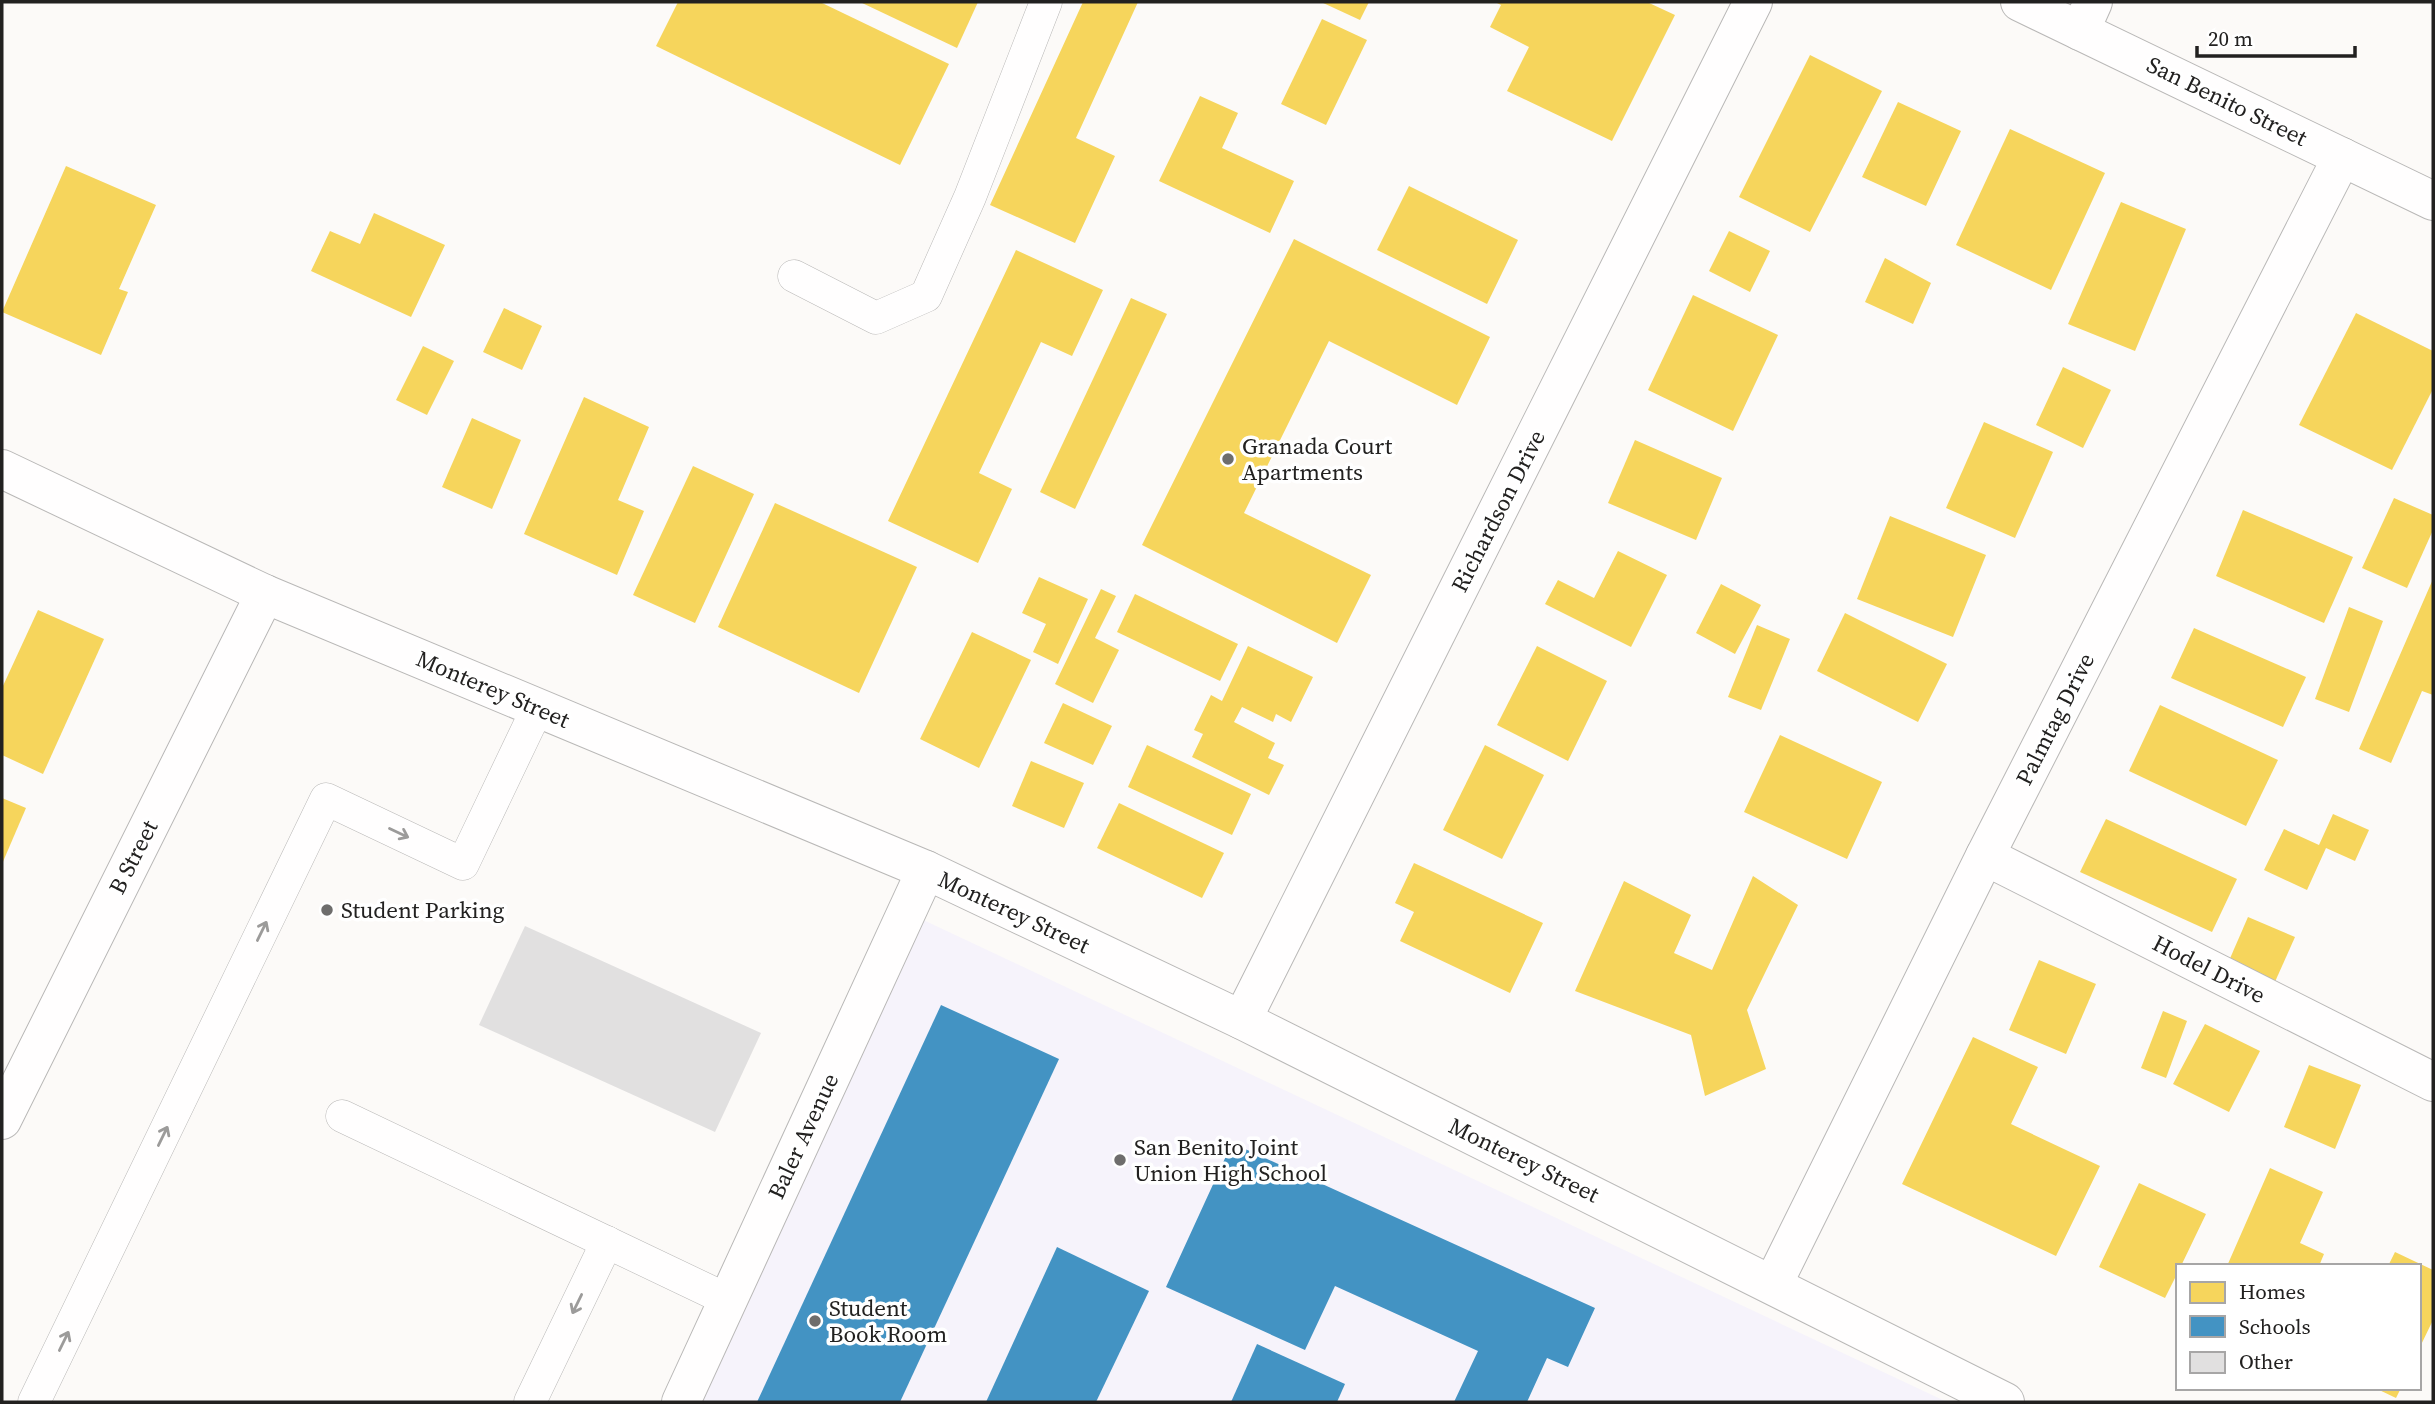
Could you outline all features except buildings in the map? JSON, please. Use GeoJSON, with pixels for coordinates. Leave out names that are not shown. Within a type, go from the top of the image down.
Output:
{"type":"FeatureCollection","features":[{"type":"Feature","properties":{"kind":"street","name":"Richardson Drive"},"geometry":{"type":"LineString","coordinates":[[1242,1020],[1754,2]]}},
{"type":"Feature","properties":{"kind":"street","name":"San Benito Street"},"geometry":{"type":"LineString","coordinates":[[2020,2],[2087,16],[2342,157],[2433,201]]}},
{"type":"Feature","properties":{"kind":"street","name":"Palmtag Drive"},"geometry":{"type":"LineString","coordinates":[[1773,1284],[1985,856],[2342,157]]}},
{"type":"Feature","properties":{"kind":"street","name":"Monterey Street"},"geometry":{"type":"LineString","coordinates":[[2,468],[265,594],[926,870],[1242,1020],[2006,1402]]}},
{"type":"Feature","properties":{"kind":"street","name":"B Street"},"geometry":{"type":"LineString","coordinates":[[2,1121],[265,594]]}},
{"type":"Feature","properties":{"kind":"street","name":"Hodel Drive"},"geometry":{"type":"LineString","coordinates":[[1985,856],[2433,1082]]}},
{"type":"Feature","properties":{"kind":"street","name":"Baler Avenue"},"geometry":{"type":"LineString","coordinates":[[681,1402],[926,870]]}},
{"type":"Feature","properties":{"kind":"lane"},"geometry":{"type":"LineString","coordinates":[[794,276],[876,318],[926,296],[970,197],[1046,2]]}},
{"type":"Feature","properties":{"kind":"lane"},"geometry":{"type":"LineString","coordinates":[[34,1402],[326,799],[463,864],[538,707]]}},
{"type":"Feature","properties":{"kind":"lane"},"geometry":{"type":"LineString","coordinates":[[342,1116],[728,1300]]}},
{"type":"Feature","properties":{"kind":"lane"},"geometry":{"type":"LineString","coordinates":[[530,1402],[607,1242]]}},
{"type":"Feature","properties":{"kind":"shaded area","name":"San Benito Joint Union High School"},"geometry":{"type":"Polygon","coordinates":[[[917,917],[1947,1402],[696,1402],[917,917]]]}},
{"type":"Feature","properties":{"kind":"place","name":"Granada Court Apartments"},"geometry":{"type":"Point","coordinates":[1228,459]}},
{"type":"Feature","properties":{"kind":"place","name":"Student Parking"},"geometry":{"type":"Point","coordinates":[327,910]}},
{"type":"Feature","properties":{"kind":"place","name":"San Benito Joint Union High School"},"geometry":{"type":"Point","coordinates":[1120,1160]}},
{"type":"Feature","properties":{"kind":"place","name":"Student Book Room"},"geometry":{"type":"Point","coordinates":[815,1321]}}]}
